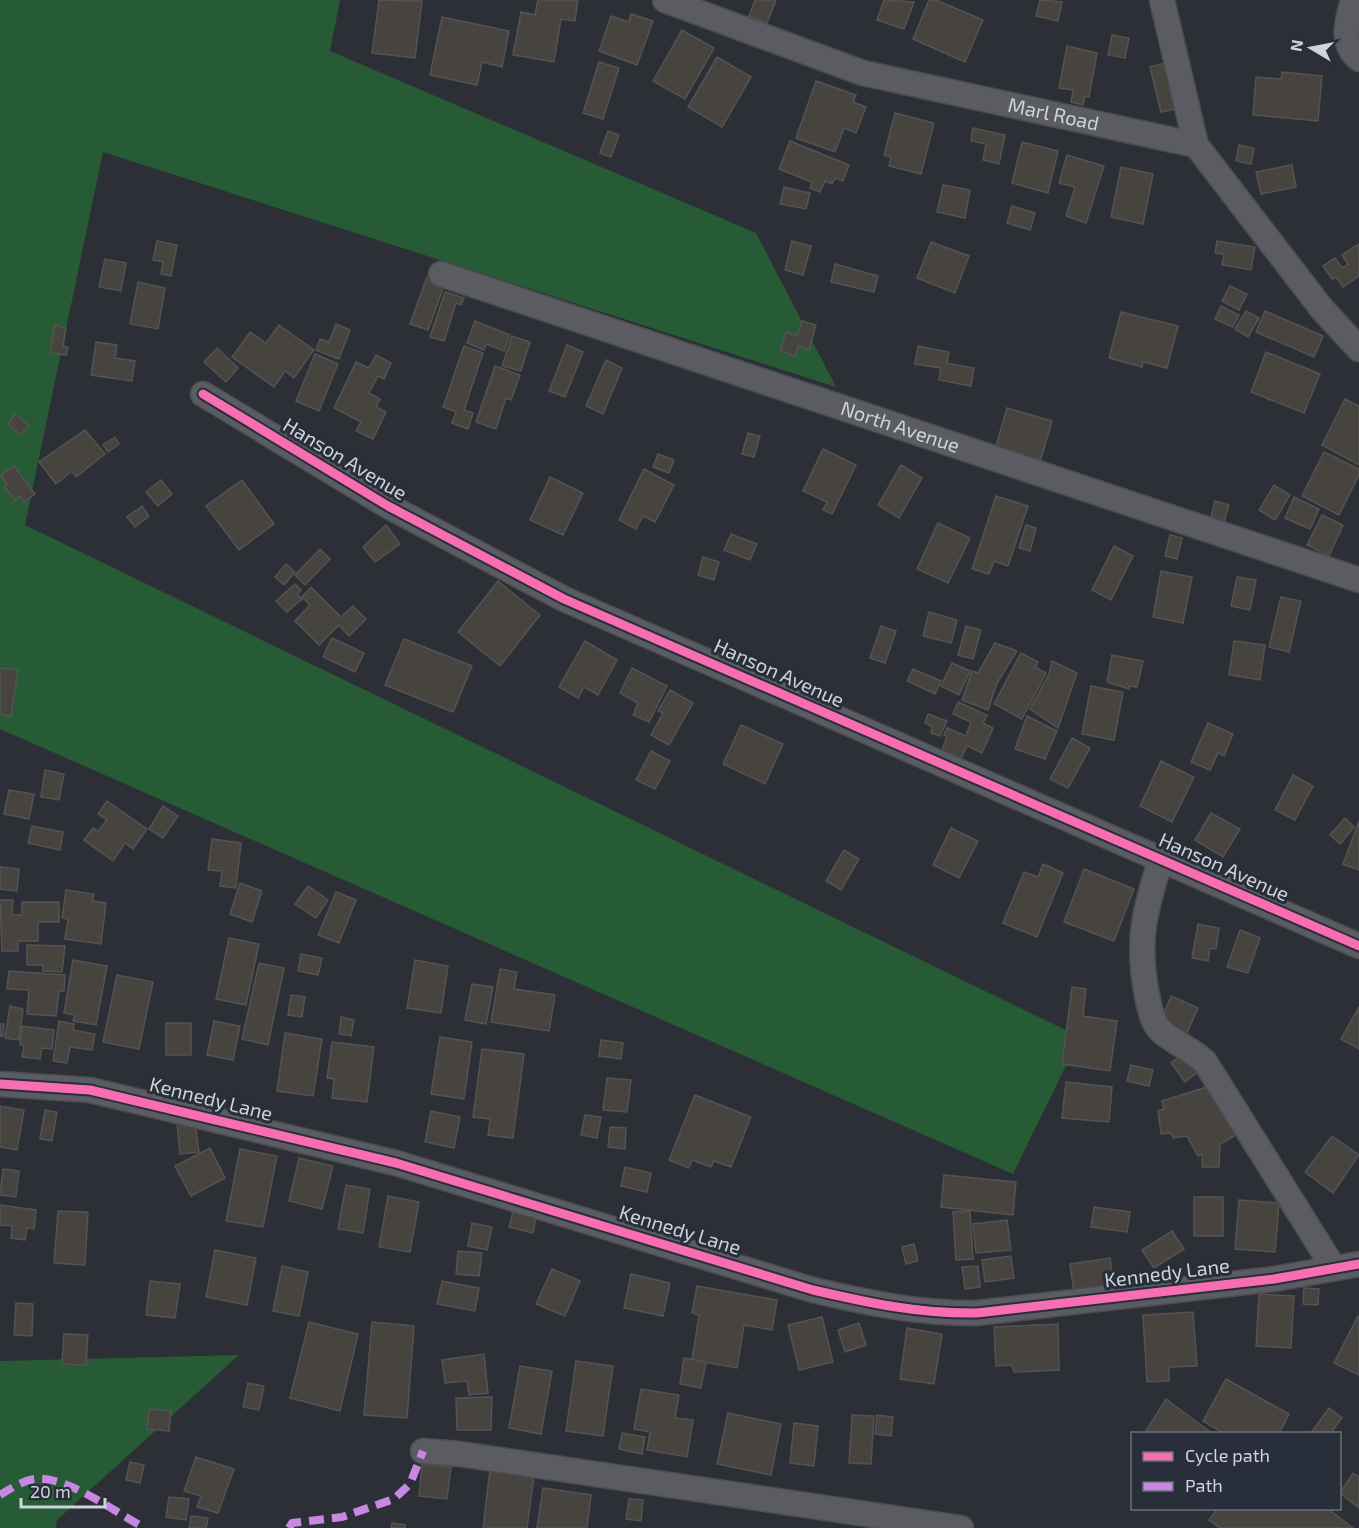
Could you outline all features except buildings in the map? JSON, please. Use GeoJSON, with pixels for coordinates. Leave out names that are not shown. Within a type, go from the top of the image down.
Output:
{"type":"FeatureCollection","features":[{"type":"Feature","properties":{"kind":"street","name":"Marl Road"},"geometry":{"type":"LineString","coordinates":[[665,0],[863,73],[1196,145]]}},
{"type":"Feature","properties":{"kind":"street"},"geometry":{"type":"LineString","coordinates":[[1162,0],[1196,145],[1322,309],[1359,349]]}},
{"type":"Feature","properties":{"kind":"street"},"geometry":{"type":"LineString","coordinates":[[1353,0],[1345,36],[1349,51],[1359,59]]}},
{"type":"Feature","properties":{"kind":"street","name":"North Avenue"},"geometry":{"type":"LineString","coordinates":[[441,274],[1359,580]]}},
{"type":"Feature","properties":{"kind":"street","name":"Hanson Avenue"},"geometry":{"type":"LineString","coordinates":[[203,394],[388,506],[564,599],[1359,946]]}},
{"type":"Feature","properties":{"kind":"street"},"geometry":{"type":"LineString","coordinates":[[1161,858],[1144,914],[1140,942],[1143,974],[1153,1018],[1160,1030],[1194,1051],[1206,1062],[1333,1267]]}},
{"type":"Feature","properties":{"kind":"street","name":"Kennedy Lane"},"geometry":{"type":"LineString","coordinates":[[0,1084],[90,1090],[374,1157],[514,1197],[813,1290],[880,1306],[935,1314],[977,1313],[1250,1282],[1359,1264]]}},
{"type":"Feature","properties":{"kind":"street"},"geometry":{"type":"LineString","coordinates":[[423,1451],[460,1454],[961,1528]]}},
{"type":"Feature","properties":{"kind":"green space"},"geometry":{"type":"Polygon","coordinates":[[[0,0],[340,0],[330,51],[756,233],[836,387],[103,152],[25,525],[1080,1037],[1013,1174],[0,729],[0,0]]]}},
{"type":"Feature","properties":{"kind":"green space"},"geometry":{"type":"Polygon","coordinates":[[[239,1355],[57,1520],[56,1528],[0,1528],[0,1361],[239,1355]]]}},
{"type":"Feature","properties":{"kind":"marked path"},"geometry":{"type":"LineString","coordinates":[[289,1528],[292,1523],[342,1517],[394,1499],[410,1484],[423,1451]]}},
{"type":"Feature","properties":{"kind":"marked path"},"geometry":{"type":"LineString","coordinates":[[0,1495],[25,1482],[47,1479],[91,1496],[145,1528]]}},
{"type":"Feature","properties":{"kind":"cycle path"},"geometry":{"type":"LineString","coordinates":[[203,394],[388,506],[564,599],[1359,946]]}},
{"type":"Feature","properties":{"kind":"cycle path"},"geometry":{"type":"LineString","coordinates":[[0,1084],[90,1090],[396,1163],[813,1290],[915,1310],[977,1313],[1274,1279],[1359,1264]]}}]}
